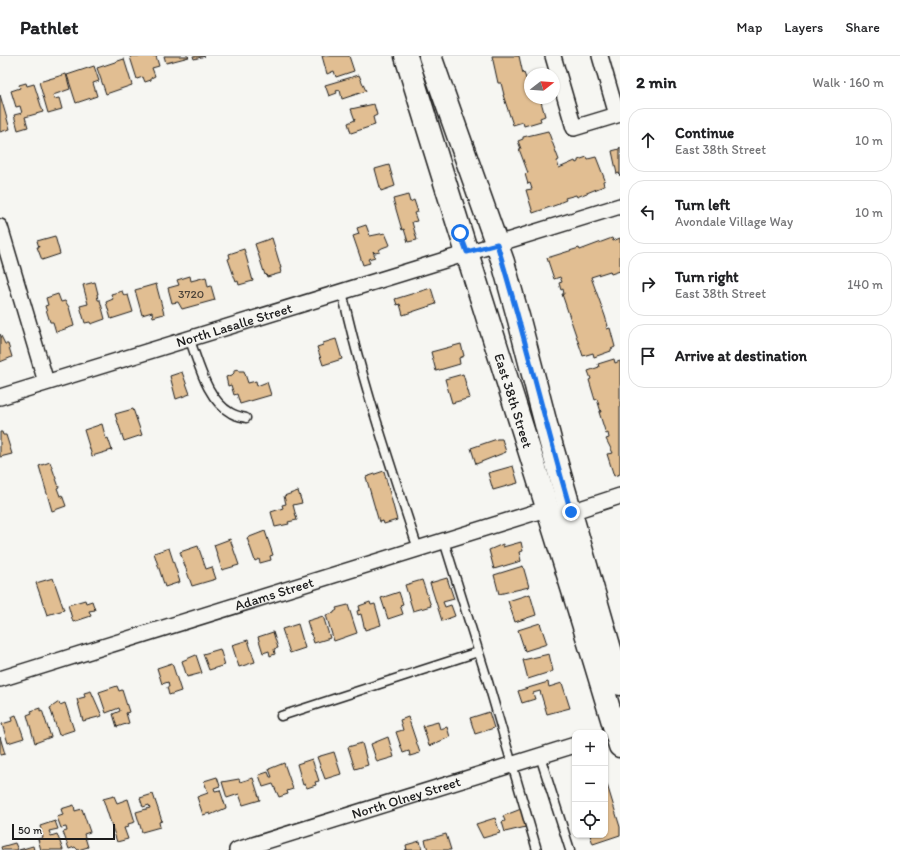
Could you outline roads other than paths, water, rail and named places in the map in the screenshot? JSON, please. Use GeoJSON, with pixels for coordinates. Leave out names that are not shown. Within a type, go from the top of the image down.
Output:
{"type":"FeatureCollection","features":[{"type":"Feature","properties":{"kind":"main road","name":"East 38th Street"},"geometry":{"type":"LineString","coordinates":[[406,56],[460,233],[549,508],[614,738]]}},
{"type":"Feature","properties":{"kind":"main road","name":"East 38th Street"},"geometry":{"type":"LineString","coordinates":[[430,56],[497,244],[519,320],[550,440],[620,684]]}},
{"type":"Feature","properties":{"kind":"street"},"geometry":{"type":"LineString","coordinates":[[553,56],[574,128],[618,115],[600,56]]}},
{"type":"Feature","properties":{"kind":"street","name":"North Lasalle Street"},"geometry":{"type":"LineString","coordinates":[[0,397],[620,206]]}},
{"type":"Feature","properties":{"kind":"street"},"geometry":{"type":"LineString","coordinates":[[0,227],[46,382]]}},
{"type":"Feature","properties":{"kind":"street"},"geometry":{"type":"LineString","coordinates":[[571,512],[620,496]]}},
{"type":"Feature","properties":{"kind":"street","name":"Adams Street"},"geometry":{"type":"LineString","coordinates":[[0,679],[549,508]]}},
{"type":"Feature","properties":{"kind":"street","name":"North Olney Street"},"geometry":{"type":"LineString","coordinates":[[237,850],[572,746]]}},
{"type":"Feature","properties":{"kind":"lane"},"geometry":{"type":"LineString","coordinates":[[342,291],[351,333],[373,408],[418,549]]}},
{"type":"Feature","properties":{"kind":"lane"},"geometry":{"type":"LineString","coordinates":[[189,338],[210,391],[219,403],[232,413],[246,418]]}},
{"type":"Feature","properties":{"kind":"lane"},"geometry":{"type":"LineString","coordinates":[[444,541],[452,563],[537,850]]}},
{"type":"Feature","properties":{"kind":"lane"},"geometry":{"type":"LineString","coordinates":[[281,716],[478,652]]}},
{"type":"Feature","properties":{"kind":"lane"},"geometry":{"type":"LineString","coordinates":[[540,756],[570,850]]}}]}
